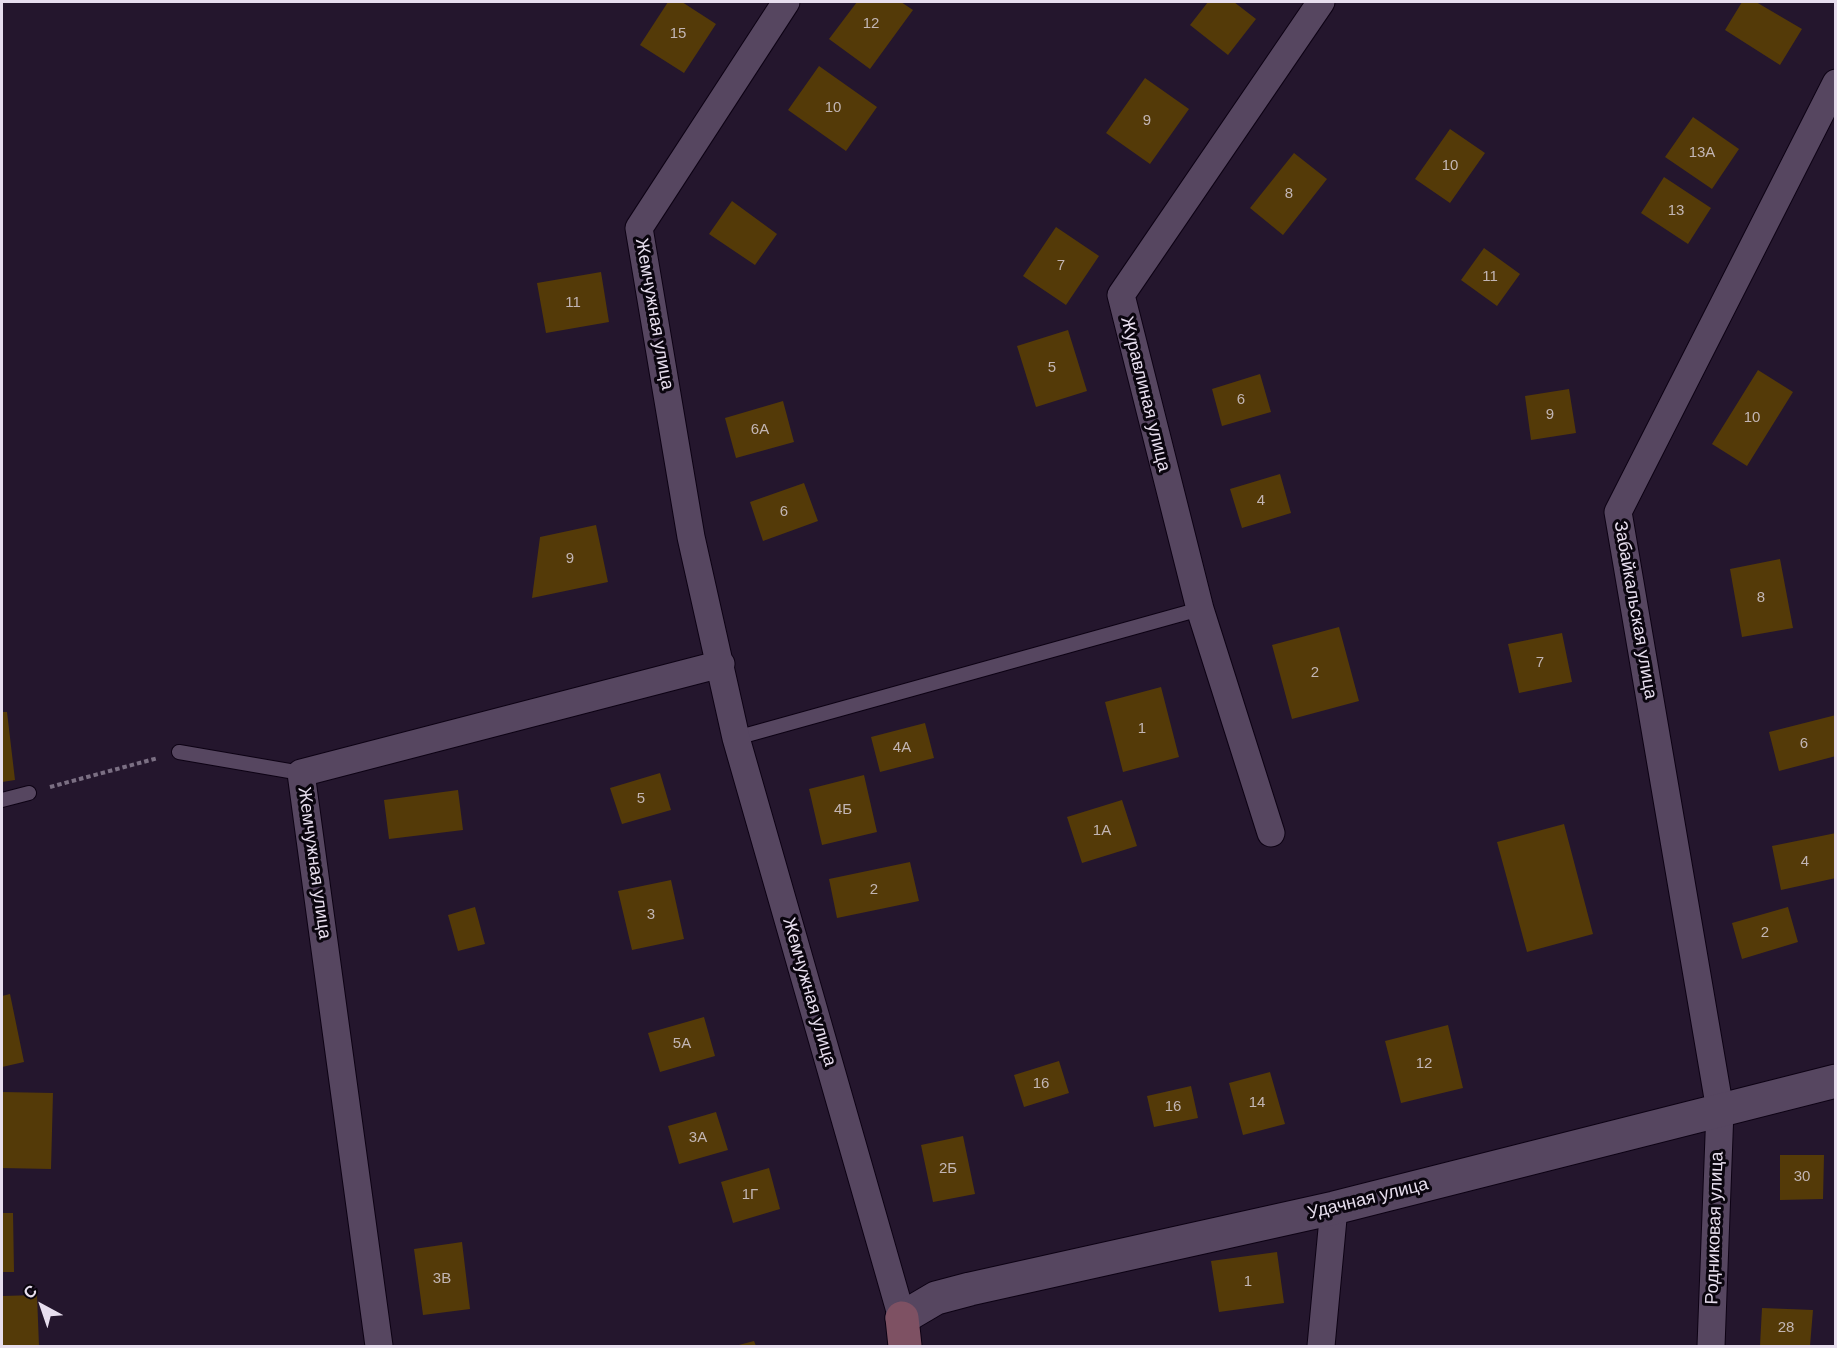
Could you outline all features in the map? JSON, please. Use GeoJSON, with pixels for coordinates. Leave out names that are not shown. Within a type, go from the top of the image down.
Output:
{"type":"FeatureCollection","features":[{"type":"Feature","properties":{"kind":"street","name":"Жемчужная улица"},"geometry":{"type":"LineString","coordinates":[[786,2],[639,228],[691,537],[736,738],[904,1332]]}},
{"type":"Feature","properties":{"kind":"street","name":"Журавлиная улица"},"geometry":{"type":"LineString","coordinates":[[1271,833],[1200,609],[1121,295],[1321,2]]}},
{"type":"Feature","properties":{"kind":"street","name":"Забайкальская улица"},"geometry":{"type":"LineString","coordinates":[[1720,1110],[1618,512],[1836,83]]}},
{"type":"Feature","properties":{"kind":"street","name":"Жемчужная улица"},"geometry":{"type":"LineString","coordinates":[[379,1347],[302,773],[721,664]]}},
{"type":"Feature","properties":{"kind":"street","name":"Удачная улица"},"geometry":{"type":"LineString","coordinates":[[904,1332],[936,1298],[1334,1208],[1836,1081]]}},
{"type":"Feature","properties":{"kind":"street","name":"Родниковая улица"},"geometry":{"type":"LineString","coordinates":[[1711,1347],[1720,1110]]}},
{"type":"Feature","properties":{"kind":"street"},"geometry":{"type":"LineString","coordinates":[[1321,1347],[1334,1208]]}},
{"type":"Feature","properties":{"kind":"lane"},"geometry":{"type":"LineString","coordinates":[[736,738],[1200,609]]}},
{"type":"Feature","properties":{"kind":"lane"},"geometry":{"type":"LineString","coordinates":[[179,752],[302,773]]}},
{"type":"Feature","properties":{"kind":"lane"},"geometry":{"type":"LineString","coordinates":[[2,800],[29,793]]}},
{"type":"Feature","properties":{"kind":"path"},"geometry":{"type":"LineString","coordinates":[[29,793],[179,752]]}},
{"type":"Feature","properties":{"kind":"building"},"geometry":{"type":"Polygon","coordinates":[[[668,2],[682,2],[716,24],[684,73],[640,45],[668,2]]]}},
{"type":"Feature","properties":{"kind":"building"},"geometry":{"type":"Polygon","coordinates":[[[857,2],[901,2],[913,10],[870,69],[829,39],[857,2]]]}},
{"type":"Feature","properties":{"kind":"building"},"geometry":{"type":"Polygon","coordinates":[[[1208,2],[1234,2],[1256,19],[1228,55],[1190,25],[1208,2]]]}},
{"type":"Feature","properties":{"kind":"building"},"geometry":{"type":"Polygon","coordinates":[[[1742,2],[1756,2],[1802,29],[1780,65],[1725,30],[1742,2]]]}},
{"type":"Feature","properties":{"kind":"building"},"geometry":{"type":"Polygon","coordinates":[[[819,66],[877,107],[846,151],[788,110],[819,66]]]}},
{"type":"Feature","properties":{"kind":"building"},"geometry":{"type":"Polygon","coordinates":[[[1145,78],[1189,109],[1150,164],[1106,133],[1145,78]]]}},
{"type":"Feature","properties":{"kind":"building"},"geometry":{"type":"Polygon","coordinates":[[[1693,117],[1739,149],[1712,189],[1665,157],[1693,117]]]}},
{"type":"Feature","properties":{"kind":"building"},"geometry":{"type":"Polygon","coordinates":[[[1450,129],[1485,153],[1450,203],[1415,179],[1450,129]]]}},
{"type":"Feature","properties":{"kind":"building"},"geometry":{"type":"Polygon","coordinates":[[[1294,153],[1327,179],[1283,235],[1250,208],[1294,153]]]}},
{"type":"Feature","properties":{"kind":"building"},"geometry":{"type":"Polygon","coordinates":[[[1664,177],[1711,208],[1688,244],[1641,213],[1664,177]]]}},
{"type":"Feature","properties":{"kind":"building"},"geometry":{"type":"Polygon","coordinates":[[[732,201],[777,234],[755,265],[709,234],[732,201]]]}},
{"type":"Feature","properties":{"kind":"building"},"geometry":{"type":"Polygon","coordinates":[[[1056,227],[1099,256],[1066,305],[1023,276],[1056,227]]]}},
{"type":"Feature","properties":{"kind":"building"},"geometry":{"type":"Polygon","coordinates":[[[1484,248],[1520,274],[1497,306],[1461,280],[1484,248]]]}},
{"type":"Feature","properties":{"kind":"building"},"geometry":{"type":"Polygon","coordinates":[[[601,272],[609,322],[546,333],[537,283],[601,272]]]}},
{"type":"Feature","properties":{"kind":"building"},"geometry":{"type":"Polygon","coordinates":[[[1068,330],[1087,391],[1036,407],[1017,346],[1068,330]]]}},
{"type":"Feature","properties":{"kind":"building"},"geometry":{"type":"Polygon","coordinates":[[[1758,370],[1793,392],[1747,466],[1712,444],[1758,370]]]}},
{"type":"Feature","properties":{"kind":"building"},"geometry":{"type":"Polygon","coordinates":[[[1260,374],[1271,412],[1222,426],[1212,389],[1260,374]]]}},
{"type":"Feature","properties":{"kind":"building"},"geometry":{"type":"Polygon","coordinates":[[[1569,389],[1576,433],[1531,440],[1525,396],[1569,389]]]}},
{"type":"Feature","properties":{"kind":"building"},"geometry":{"type":"Polygon","coordinates":[[[783,401],[794,442],[736,458],[725,418],[783,401]]]}},
{"type":"Feature","properties":{"kind":"building"},"geometry":{"type":"Polygon","coordinates":[[[1280,474],[1291,513],[1242,528],[1230,489],[1280,474]]]}},
{"type":"Feature","properties":{"kind":"building"},"geometry":{"type":"Polygon","coordinates":[[[804,483],[818,521],[763,541],[750,502],[804,483]]]}},
{"type":"Feature","properties":{"kind":"building"},"geometry":{"type":"Polygon","coordinates":[[[596,525],[608,582],[532,598],[540,537],[596,525]]]}},
{"type":"Feature","properties":{"kind":"building"},"geometry":{"type":"Polygon","coordinates":[[[1780,559],[1793,628],[1742,637],[1730,569],[1780,559]]]}},
{"type":"Feature","properties":{"kind":"building"},"geometry":{"type":"Polygon","coordinates":[[[1339,627],[1359,701],[1292,719],[1272,645],[1339,627]]]}},
{"type":"Feature","properties":{"kind":"building"},"geometry":{"type":"Polygon","coordinates":[[[1562,633],[1572,682],[1519,693],[1508,644],[1562,633]]]}},
{"type":"Feature","properties":{"kind":"building"},"geometry":{"type":"Polygon","coordinates":[[[1161,687],[1179,757],[1123,772],[1105,702],[1161,687]]]}},
{"type":"Feature","properties":{"kind":"building"},"geometry":{"type":"Polygon","coordinates":[[[2,712],[7,712],[15,780],[2,782],[2,712]]]}},
{"type":"Feature","properties":{"kind":"building"},"geometry":{"type":"Polygon","coordinates":[[[1836,715],[1836,756],[1779,771],[1769,732],[1836,715]]]}},
{"type":"Feature","properties":{"kind":"building"},"geometry":{"type":"Polygon","coordinates":[[[925,723],[934,758],[880,772],[871,737],[925,723]]]}},
{"type":"Feature","properties":{"kind":"building"},"geometry":{"type":"Polygon","coordinates":[[[660,773],[671,810],[622,824],[610,788],[660,773]]]}},
{"type":"Feature","properties":{"kind":"building"},"geometry":{"type":"Polygon","coordinates":[[[864,775],[877,832],[822,845],[809,789],[864,775]]]}},
{"type":"Feature","properties":{"kind":"building"},"geometry":{"type":"Polygon","coordinates":[[[458,790],[463,830],[389,839],[384,800],[458,790]]]}},
{"type":"Feature","properties":{"kind":"building"},"geometry":{"type":"Polygon","coordinates":[[[1122,800],[1137,846],[1082,863],[1067,817],[1122,800]]]}},
{"type":"Feature","properties":{"kind":"building"},"geometry":{"type":"Polygon","coordinates":[[[1564,824],[1593,934],[1527,952],[1497,842],[1564,824]]]}},
{"type":"Feature","properties":{"kind":"building"},"geometry":{"type":"Polygon","coordinates":[[[1836,833],[1836,878],[1781,890],[1772,846],[1836,833]]]}},
{"type":"Feature","properties":{"kind":"building"},"geometry":{"type":"Polygon","coordinates":[[[910,862],[919,901],[837,918],[829,879],[910,862]]]}},
{"type":"Feature","properties":{"kind":"building"},"geometry":{"type":"Polygon","coordinates":[[[671,880],[684,939],[632,950],[618,891],[671,880]]]}},
{"type":"Feature","properties":{"kind":"building"},"geometry":{"type":"Polygon","coordinates":[[[475,907],[485,944],[458,951],[448,915],[475,907]]]}},
{"type":"Feature","properties":{"kind":"building"},"geometry":{"type":"Polygon","coordinates":[[[1788,907],[1798,942],[1742,959],[1732,923],[1788,907]]]}},
{"type":"Feature","properties":{"kind":"building"},"geometry":{"type":"Polygon","coordinates":[[[10,994],[24,1062],[2,1067],[2,996],[10,994]]]}},
{"type":"Feature","properties":{"kind":"building"},"geometry":{"type":"Polygon","coordinates":[[[704,1017],[715,1056],[660,1072],[648,1033],[704,1017]]]}},
{"type":"Feature","properties":{"kind":"building"},"geometry":{"type":"Polygon","coordinates":[[[1448,1025],[1463,1088],[1401,1103],[1385,1041],[1448,1025]]]}},
{"type":"Feature","properties":{"kind":"building"},"geometry":{"type":"Polygon","coordinates":[[[1059,1061],[1069,1093],[1024,1107],[1014,1075],[1059,1061]]]}},
{"type":"Feature","properties":{"kind":"building"},"geometry":{"type":"Polygon","coordinates":[[[1270,1072],[1285,1124],[1243,1135],[1229,1083],[1270,1072]]]}},
{"type":"Feature","properties":{"kind":"building"},"geometry":{"type":"Polygon","coordinates":[[[1191,1086],[1198,1118],[1154,1127],[1147,1096],[1191,1086]]]}},
{"type":"Feature","properties":{"kind":"building"},"geometry":{"type":"Polygon","coordinates":[[[2,1092],[53,1093],[51,1169],[2,1168],[2,1092]]]}},
{"type":"Feature","properties":{"kind":"building"},"geometry":{"type":"Polygon","coordinates":[[[716,1112],[728,1150],[679,1164],[668,1126],[716,1112]]]}},
{"type":"Feature","properties":{"kind":"building"},"geometry":{"type":"Polygon","coordinates":[[[963,1136],[975,1194],[933,1202],[921,1145],[963,1136]]]}},
{"type":"Feature","properties":{"kind":"building"},"geometry":{"type":"Polygon","coordinates":[[[1780,1155],[1824,1155],[1823,1199],[1780,1200],[1780,1155]]]}},
{"type":"Feature","properties":{"kind":"building"},"geometry":{"type":"Polygon","coordinates":[[[769,1168],[780,1209],[733,1223],[721,1182],[769,1168]]]}},
{"type":"Feature","properties":{"kind":"building"},"geometry":{"type":"Polygon","coordinates":[[[2,1213],[13,1213],[14,1272],[2,1272],[2,1213]]]}},
{"type":"Feature","properties":{"kind":"building"},"geometry":{"type":"Polygon","coordinates":[[[462,1242],[470,1309],[423,1315],[414,1249],[462,1242]]]}},
{"type":"Feature","properties":{"kind":"building"},"geometry":{"type":"Polygon","coordinates":[[[1277,1252],[1284,1303],[1219,1312],[1211,1261],[1277,1252]]]}},
{"type":"Feature","properties":{"kind":"building"},"geometry":{"type":"Polygon","coordinates":[[[37,1295],[39,1346],[2,1346],[2,1296],[37,1295]]]}},
{"type":"Feature","properties":{"kind":"building"},"geometry":{"type":"Polygon","coordinates":[[[1762,1308],[1813,1310],[1810,1346],[1760,1346],[1762,1308]]]}},
{"type":"Feature","properties":{"kind":"building"},"geometry":{"type":"Polygon","coordinates":[[[754,1341],[756,1346],[735,1346],[754,1341]]]}}]}
